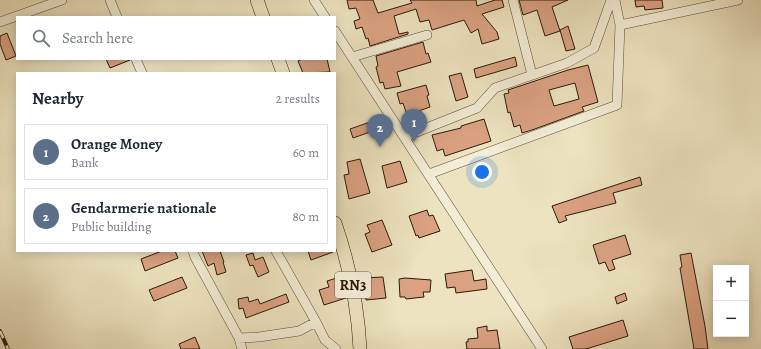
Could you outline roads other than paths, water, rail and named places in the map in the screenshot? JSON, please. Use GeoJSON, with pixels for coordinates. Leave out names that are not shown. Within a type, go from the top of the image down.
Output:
{"type":"FeatureCollection","features":[{"type":"Feature","properties":{"kind":"highway"},"geometry":{"type":"LineString","coordinates":[[257,0],[263,16]]}},
{"type":"Feature","properties":{"kind":"highway"},"geometry":{"type":"LineString","coordinates":[[278,60],[283,72]]}},
{"type":"Feature","properties":{"kind":"highway","name":"RN3"},"geometry":{"type":"LineString","coordinates":[[336,226],[352,280],[359,328],[360,349]]}},
{"type":"Feature","properties":{"kind":"street"},"geometry":{"type":"LineString","coordinates":[[17,16],[62,0]]}},
{"type":"Feature","properties":{"kind":"street"},"geometry":{"type":"LineString","coordinates":[[110,0],[117,16]]}},
{"type":"Feature","properties":{"kind":"street"},"geometry":{"type":"LineString","coordinates":[[314,0],[324,16]]}},
{"type":"Feature","properties":{"kind":"street"},"geometry":{"type":"LineString","coordinates":[[513,0],[532,75]]}},
{"type":"Feature","properties":{"kind":"street"},"geometry":{"type":"LineString","coordinates":[[404,137],[477,108],[495,88],[567,63],[594,48],[611,0]]}},
{"type":"Feature","properties":{"kind":"street"},"geometry":{"type":"LineString","coordinates":[[429,174],[617,105],[620,25],[615,0]]}},
{"type":"Feature","properties":{"kind":"street"},"geometry":{"type":"LineString","coordinates":[[620,25],[720,2],[738,0]]}},
{"type":"Feature","properties":{"kind":"street"},"geometry":{"type":"LineString","coordinates":[[0,22],[16,16]]}},
{"type":"Feature","properties":{"kind":"street"},"geometry":{"type":"LineString","coordinates":[[336,33],[542,349]]}},
{"type":"Feature","properties":{"kind":"street"},"geometry":{"type":"LineString","coordinates":[[352,57],[427,35]]}},
{"type":"Feature","properties":{"kind":"street"},"geometry":{"type":"LineString","coordinates":[[136,60],[142,72]]}},
{"type":"Feature","properties":{"kind":"street"},"geometry":{"type":"LineString","coordinates":[[193,252],[239,338],[242,349]]}},
{"type":"Feature","properties":{"kind":"street"},"geometry":{"type":"LineString","coordinates":[[277,252],[325,340],[336,349]]}},
{"type":"Feature","properties":{"kind":"street"},"geometry":{"type":"LineString","coordinates":[[239,338],[273,335],[299,330],[316,322]]}},
{"type":"Feature","properties":{"kind":"railway"},"geometry":{"type":"LineString","coordinates":[[0,331],[8,349]]}},
{"type":"Feature","properties":{"kind":"place","name":"Orange Money"},"geometry":{"type":"Point","coordinates":[414,142]}},
{"type":"Feature","properties":{"kind":"place","name":"Gendarmerie nationale"},"geometry":{"type":"Point","coordinates":[380,147]}}]}
